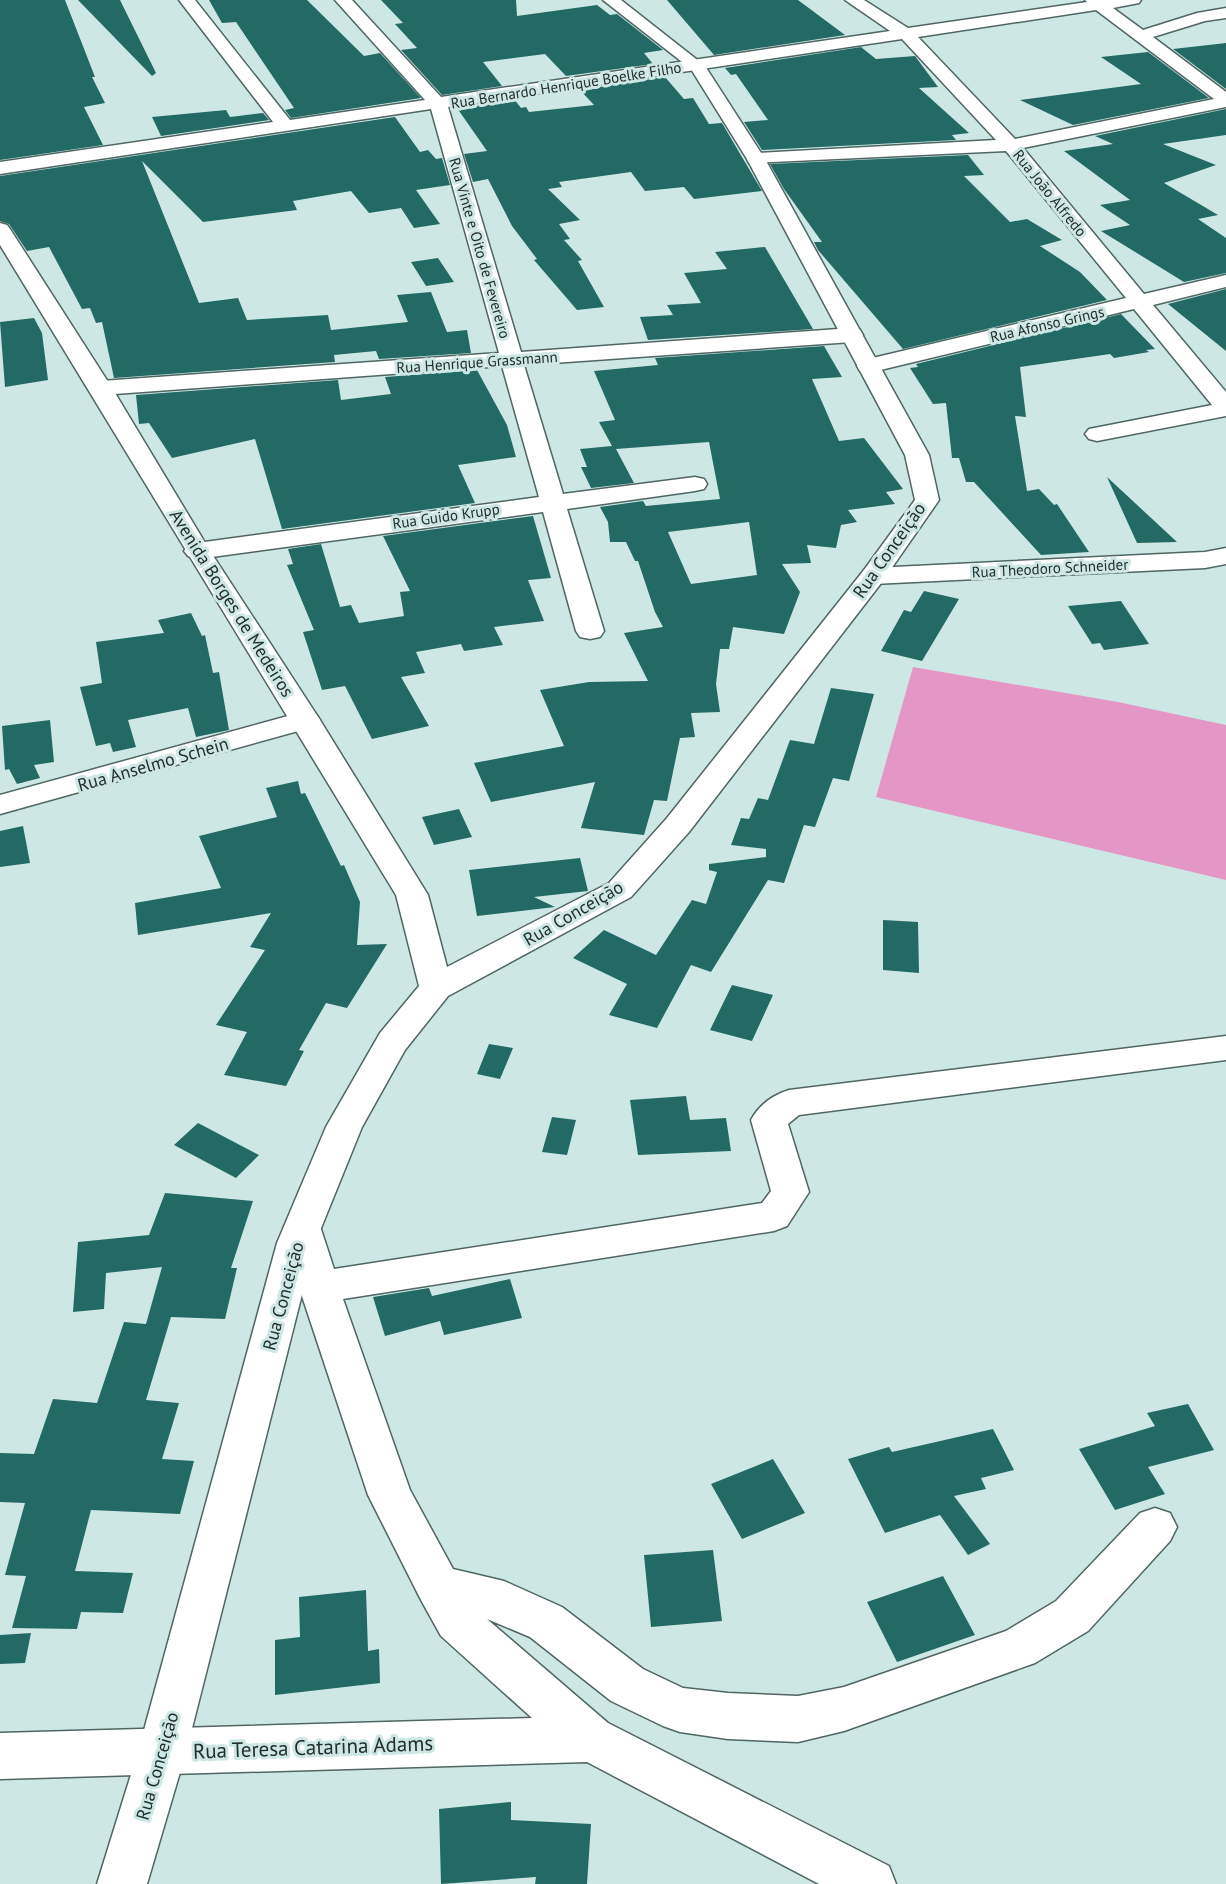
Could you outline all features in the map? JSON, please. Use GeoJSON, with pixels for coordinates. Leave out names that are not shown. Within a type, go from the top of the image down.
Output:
{"type":"FeatureCollection","features":[{"type":"Feature","properties":{"kind":"street"},"geometry":{"type":"LineString","coordinates":[[187,0],[286,127]]}},
{"type":"Feature","properties":{"kind":"street","name":"Rua Vinte e Oito de Fevereiro"},"geometry":{"type":"LineString","coordinates":[[343,0],[438,104],[590,631]]}},
{"type":"Feature","properties":{"kind":"street","name":"Rua Conceição"},"geometry":{"type":"LineString","coordinates":[[122,1884],[162,1752],[293,1254],[344,1127],[392,1042],[436,988],[620,890],[678,825],[873,576],[927,500],[916,455],[756,159],[697,66],[611,0]]}},
{"type":"Feature","properties":{"kind":"street","name":"Rua João Alfredo"},"geometry":{"type":"LineString","coordinates":[[853,0],[906,35],[1011,145],[1226,408]]}},
{"type":"Feature","properties":{"kind":"street","name":"Rua Bernardo Henrique Boelke Filho"},"geometry":{"type":"LineString","coordinates":[[0,168],[906,35],[1098,2],[1133,0]]}},
{"type":"Feature","properties":{"kind":"street"},"geometry":{"type":"LineString","coordinates":[[1098,2],[1226,101]]}},
{"type":"Feature","properties":{"kind":"street"},"geometry":{"type":"LineString","coordinates":[[1143,35],[1203,16],[1226,13]]}},
{"type":"Feature","properties":{"kind":"street"},"geometry":{"type":"LineString","coordinates":[[756,159],[1011,145],[1226,101]]}},
{"type":"Feature","properties":{"kind":"street","name":"Avenida Borges de Medeiros"},"geometry":{"type":"LineString","coordinates":[[0,229],[101,388],[197,550],[306,720],[412,895],[436,988]]}},
{"type":"Feature","properties":{"kind":"street","name":"Rua Afonso Grings"},"geometry":{"type":"LineString","coordinates":[[868,366],[1226,281]]}},
{"type":"Feature","properties":{"kind":"street","name":"Rua Henrique Grassmann"},"geometry":{"type":"LineString","coordinates":[[101,388],[852,336]]}},
{"type":"Feature","properties":{"kind":"street"},"geometry":{"type":"LineString","coordinates":[[1097,434],[1226,408]]}},
{"type":"Feature","properties":{"kind":"street","name":"Rua Guido Krupp"},"geometry":{"type":"LineString","coordinates":[[197,550],[695,484]]}},
{"type":"Feature","properties":{"kind":"street","name":"Rua Theodoro Schneider"},"geometry":{"type":"LineString","coordinates":[[873,576],[1205,560],[1226,556]]}},
{"type":"Feature","properties":{"kind":"street","name":"Rua Anselmo Schein"},"geometry":{"type":"LineString","coordinates":[[0,805],[306,720]]}},
{"type":"Feature","properties":{"kind":"street"},"geometry":{"type":"LineString","coordinates":[[319,1287],[774,1216],[790,1192],[769,1120],[789,1103],[1226,1048]]}},
{"type":"Feature","properties":{"kind":"street"},"geometry":{"type":"LineString","coordinates":[[303,1227],[319,1287],[390,1495],[457,1621],[591,1739],[871,1884]]}},
{"type":"Feature","properties":{"kind":"street"},"geometry":{"type":"LineString","coordinates":[[437,1586],[504,1602],[546,1622],[627,1685],[680,1710],[728,1716],[798,1719],[844,1709],[1019,1648],[1072,1616],[1155,1527]]}},
{"type":"Feature","properties":{"kind":"street","name":"Rua Teresa Catarina Adams"},"geometry":{"type":"LineString","coordinates":[[0,1756],[591,1739]]}},
{"type":"Feature","properties":{"kind":"shaded area"},"geometry":{"type":"Polygon","coordinates":[[[913,667],[1118,702],[1226,725],[1226,880],[876,797],[913,667]]]}},
{"type":"Feature","properties":{"kind":"building"},"geometry":{"type":"Polygon","coordinates":[[[0,0],[65,0],[95,77],[92,77],[105,103],[84,107],[103,145],[0,160],[0,0]]]}},
{"type":"Feature","properties":{"kind":"building"},"geometry":{"type":"Polygon","coordinates":[[[78,0],[120,0],[156,73],[152,76],[78,0]]]}},
{"type":"Feature","properties":{"kind":"building"},"geometry":{"type":"Polygon","coordinates":[[[209,0],[307,0],[364,56],[380,53],[421,98],[291,118],[285,110],[294,108],[236,22],[222,23],[209,0]]]}},
{"type":"Feature","properties":{"kind":"building"},"geometry":{"type":"Polygon","coordinates":[[[381,0],[516,0],[517,16],[597,5],[610,15],[617,14],[663,50],[644,53],[653,64],[566,76],[545,54],[483,62],[502,86],[442,95],[401,50],[417,48],[395,24],[403,23],[381,0]]]}},
{"type":"Feature","properties":{"kind":"building"},"geometry":{"type":"Polygon","coordinates":[[[667,0],[798,0],[845,35],[714,55],[667,0]]]}},
{"type":"Feature","properties":{"kind":"building"},"geometry":{"type":"Polygon","coordinates":[[[1226,43],[1226,89],[1173,49],[1226,43]]]}},
{"type":"Feature","properties":{"kind":"building"},"geometry":{"type":"Polygon","coordinates":[[[861,47],[876,59],[915,56],[938,87],[919,88],[969,133],[952,135],[956,140],[762,150],[744,122],[768,120],[736,74],[731,75],[725,68],[861,47]]]}},
{"type":"Feature","properties":{"kind":"building"},"geometry":{"type":"Polygon","coordinates":[[[1148,52],[1209,98],[1073,125],[1020,100],[1141,84],[1101,57],[1148,52]]]}},
{"type":"Feature","properties":{"kind":"building"},"geometry":{"type":"Polygon","coordinates":[[[665,77],[684,99],[693,98],[709,124],[722,123],[762,191],[694,199],[684,187],[645,191],[631,172],[559,182],[562,187],[548,189],[580,220],[559,224],[570,239],[564,240],[582,260],[578,261],[604,307],[577,310],[534,260],[537,259],[512,226],[488,179],[473,182],[464,154],[487,151],[457,108],[514,99],[521,108],[526,107],[529,112],[594,105],[580,90],[665,77]]]}},
{"type":"Feature","properties":{"kind":"building"},"geometry":{"type":"Polygon","coordinates":[[[1226,109],[1226,135],[1163,144],[1216,165],[1164,183],[1218,215],[1198,219],[1226,238],[1226,273],[1184,282],[1101,231],[1130,225],[1100,205],[1130,200],[1064,151],[1113,144],[1095,136],[1226,109]]]}},
{"type":"Feature","properties":{"kind":"building"},"geometry":{"type":"Polygon","coordinates":[[[226,110],[230,117],[263,113],[269,120],[161,136],[152,117],[226,110]]]}},
{"type":"Feature","properties":{"kind":"building"},"geometry":{"type":"Polygon","coordinates":[[[395,117],[420,152],[428,150],[436,159],[442,158],[450,185],[416,190],[440,224],[414,228],[401,208],[369,213],[351,191],[293,201],[297,210],[203,222],[142,161],[199,303],[238,298],[247,320],[328,315],[331,330],[408,322],[397,295],[431,292],[447,332],[467,330],[471,353],[379,359],[376,351],[334,355],[335,362],[114,378],[102,322],[96,323],[90,308],[82,309],[49,247],[27,251],[9,224],[0,221],[0,176],[395,117]]]}},
{"type":"Feature","properties":{"kind":"building"},"geometry":{"type":"Polygon","coordinates":[[[968,155],[984,175],[964,176],[1010,222],[1027,219],[1062,240],[1040,246],[1080,272],[1107,300],[903,349],[818,250],[814,242],[822,242],[784,189],[770,164],[968,155]]]}},
{"type":"Feature","properties":{"kind":"building"},"geometry":{"type":"Polygon","coordinates":[[[765,247],[813,329],[648,340],[640,317],[673,315],[667,305],[701,303],[684,273],[727,269],[715,252],[765,247]]]}},
{"type":"Feature","properties":{"kind":"building"},"geometry":{"type":"Polygon","coordinates":[[[438,258],[454,282],[426,286],[411,262],[438,258]]]}},
{"type":"Feature","properties":{"kind":"building"},"geometry":{"type":"Polygon","coordinates":[[[1226,289],[1226,351],[1168,304],[1226,289]]]}},
{"type":"Feature","properties":{"kind":"building"},"geometry":{"type":"Polygon","coordinates":[[[1121,314],[1155,349],[1114,358],[1110,354],[1020,367],[1026,417],[1015,416],[1027,491],[1039,489],[1054,505],[1057,504],[1089,552],[1041,555],[974,482],[966,482],[959,458],[952,458],[946,403],[933,404],[910,368],[918,367],[916,364],[1121,314]]]}},
{"type":"Feature","properties":{"kind":"building"},"geometry":{"type":"Polygon","coordinates":[[[34,318],[42,333],[48,380],[5,387],[0,322],[34,318]]]}},
{"type":"Feature","properties":{"kind":"building"},"geometry":{"type":"Polygon","coordinates":[[[824,346],[842,377],[812,379],[839,441],[864,438],[903,489],[886,492],[895,504],[848,510],[857,522],[841,525],[836,548],[807,545],[811,563],[782,564],[800,592],[784,634],[733,627],[729,649],[720,649],[716,684],[720,712],[691,713],[695,737],[680,738],[667,801],[654,800],[644,835],[581,828],[595,782],[491,802],[474,763],[564,746],[540,690],[589,682],[648,681],[624,633],[663,627],[655,612],[638,561],[635,561],[626,542],[610,542],[608,522],[600,507],[643,501],[646,506],[720,499],[709,442],[616,449],[634,483],[591,488],[581,467],[587,467],[580,449],[612,446],[599,422],[615,420],[594,371],[658,365],[655,358],[824,346]],[[749,522],[668,532],[691,584],[757,575],[749,522]]]}},
{"type":"Feature","properties":{"kind":"building"},"geometry":{"type":"Polygon","coordinates":[[[477,370],[507,425],[516,457],[458,465],[475,503],[282,529],[255,439],[172,458],[149,423],[139,424],[136,395],[338,380],[341,400],[391,394],[385,377],[477,370]]]}},
{"type":"Feature","properties":{"kind":"building"},"geometry":{"type":"Polygon","coordinates":[[[1107,477],[1177,542],[1137,543],[1107,477]]]}},
{"type":"Feature","properties":{"kind":"building"},"geometry":{"type":"Polygon","coordinates":[[[533,516],[551,578],[528,580],[544,621],[494,627],[503,645],[464,651],[461,644],[416,652],[425,673],[401,677],[429,726],[372,739],[345,686],[322,690],[303,632],[314,630],[287,565],[293,564],[288,549],[321,544],[340,607],[351,605],[359,623],[404,616],[400,592],[410,591],[383,536],[533,516]]]}},
{"type":"Feature","properties":{"kind":"building"},"geometry":{"type":"Polygon","coordinates":[[[924,591],[959,599],[922,661],[881,651],[904,610],[911,612],[924,591]]]}},
{"type":"Feature","properties":{"kind":"building"},"geometry":{"type":"Polygon","coordinates":[[[1121,601],[1149,644],[1104,650],[1100,643],[1092,644],[1068,606],[1121,601]]]}},
{"type":"Feature","properties":{"kind":"building"},"geometry":{"type":"Polygon","coordinates":[[[191,613],[202,636],[205,635],[213,673],[219,672],[229,730],[196,737],[188,708],[128,720],[136,747],[113,752],[110,743],[96,746],[80,687],[102,683],[96,642],[164,633],[158,620],[191,613]]]}},
{"type":"Feature","properties":{"kind":"building"},"geometry":{"type":"Polygon","coordinates":[[[831,688],[874,694],[849,781],[833,778],[815,827],[804,825],[784,883],[768,880],[711,972],[691,965],[657,1028],[609,1015],[627,984],[573,958],[604,930],[656,955],[692,900],[706,904],[717,872],[709,870],[709,864],[766,857],[766,849],[731,845],[741,818],[749,819],[758,798],[768,800],[790,740],[814,744],[831,688]]]}},
{"type":"Feature","properties":{"kind":"building"},"geometry":{"type":"Polygon","coordinates":[[[50,720],[54,762],[34,765],[40,778],[17,784],[9,769],[5,770],[2,726],[50,720]]]}},
{"type":"Feature","properties":{"kind":"building"},"geometry":{"type":"Polygon","coordinates":[[[298,781],[301,794],[305,793],[341,866],[344,865],[360,902],[357,945],[387,944],[347,1008],[326,1003],[299,1050],[304,1051],[286,1086],[224,1075],[247,1032],[216,1025],[265,950],[250,947],[271,913],[138,935],[135,903],[221,888],[199,836],[277,817],[266,788],[298,781]]]}},
{"type":"Feature","properties":{"kind":"building"},"geometry":{"type":"Polygon","coordinates":[[[459,809],[472,837],[434,845],[422,817],[459,809]]]}},
{"type":"Feature","properties":{"kind":"building"},"geometry":{"type":"Polygon","coordinates":[[[23,826],[30,863],[0,867],[0,831],[23,826]]]}},
{"type":"Feature","properties":{"kind":"building"},"geometry":{"type":"Polygon","coordinates":[[[580,858],[588,891],[534,897],[555,907],[477,916],[469,870],[580,858]]]}},
{"type":"Feature","properties":{"kind":"building"},"geometry":{"type":"Polygon","coordinates":[[[883,920],[918,922],[919,973],[883,970],[883,920]]]}},
{"type":"Feature","properties":{"kind":"building"},"geometry":{"type":"Polygon","coordinates":[[[732,985],[773,995],[752,1041],[710,1030],[732,985]]]}},
{"type":"Feature","properties":{"kind":"building"},"geometry":{"type":"Polygon","coordinates":[[[489,1044],[513,1048],[500,1079],[477,1074],[489,1044]]]}},
{"type":"Feature","properties":{"kind":"building"},"geometry":{"type":"Polygon","coordinates":[[[686,1096],[690,1120],[726,1118],[731,1151],[638,1155],[630,1100],[686,1096]]]}},
{"type":"Feature","properties":{"kind":"building"},"geometry":{"type":"Polygon","coordinates":[[[552,1117],[576,1120],[567,1155],[542,1152],[552,1117]]]}},
{"type":"Feature","properties":{"kind":"building"},"geometry":{"type":"Polygon","coordinates":[[[198,1123],[259,1155],[236,1178],[174,1145],[198,1123]]]}},
{"type":"Feature","properties":{"kind":"building"},"geometry":{"type":"Polygon","coordinates":[[[165,1193],[253,1201],[231,1268],[237,1268],[225,1319],[171,1317],[146,1400],[179,1403],[162,1459],[194,1461],[180,1514],[91,1510],[75,1571],[133,1573],[123,1613],[81,1612],[77,1629],[12,1628],[26,1576],[5,1575],[25,1503],[0,1502],[0,1453],[34,1454],[53,1399],[97,1403],[124,1322],[146,1324],[162,1267],[106,1273],[104,1309],[73,1312],[78,1242],[149,1235],[165,1193]]]}},
{"type":"Feature","properties":{"kind":"building"},"geometry":{"type":"Polygon","coordinates":[[[510,1279],[522,1318],[444,1335],[440,1321],[385,1336],[373,1297],[429,1288],[432,1296],[510,1279]]]}},
{"type":"Feature","properties":{"kind":"building"},"geometry":{"type":"Polygon","coordinates":[[[1188,1404],[1214,1450],[1148,1467],[1165,1494],[1115,1510],[1079,1449],[1155,1426],[1147,1413],[1188,1404]]]}},
{"type":"Feature","properties":{"kind":"building"},"geometry":{"type":"Polygon","coordinates":[[[993,1429],[1014,1470],[981,1478],[986,1489],[954,1496],[990,1544],[968,1555],[940,1515],[885,1533],[848,1459],[889,1447],[892,1452],[993,1429]]]}},
{"type":"Feature","properties":{"kind":"building"},"geometry":{"type":"Polygon","coordinates":[[[773,1459],[805,1513],[742,1539],[711,1484],[773,1459]]]}},
{"type":"Feature","properties":{"kind":"building"},"geometry":{"type":"Polygon","coordinates":[[[713,1550],[722,1621],[651,1627],[644,1555],[713,1550]]]}},
{"type":"Feature","properties":{"kind":"building"},"geometry":{"type":"Polygon","coordinates":[[[943,1576],[975,1635],[897,1662],[867,1602],[943,1576]]]}},
{"type":"Feature","properties":{"kind":"building"},"geometry":{"type":"Polygon","coordinates":[[[366,1590],[368,1651],[379,1649],[380,1683],[275,1695],[275,1640],[300,1637],[299,1597],[366,1590]]]}},
{"type":"Feature","properties":{"kind":"building"},"geometry":{"type":"Polygon","coordinates":[[[31,1633],[25,1663],[0,1664],[0,1635],[31,1633]]]}},
{"type":"Feature","properties":{"kind":"building"},"geometry":{"type":"Polygon","coordinates":[[[511,1802],[511,1820],[591,1824],[587,1884],[535,1884],[536,1877],[441,1884],[439,1809],[511,1802]]]}}]}
